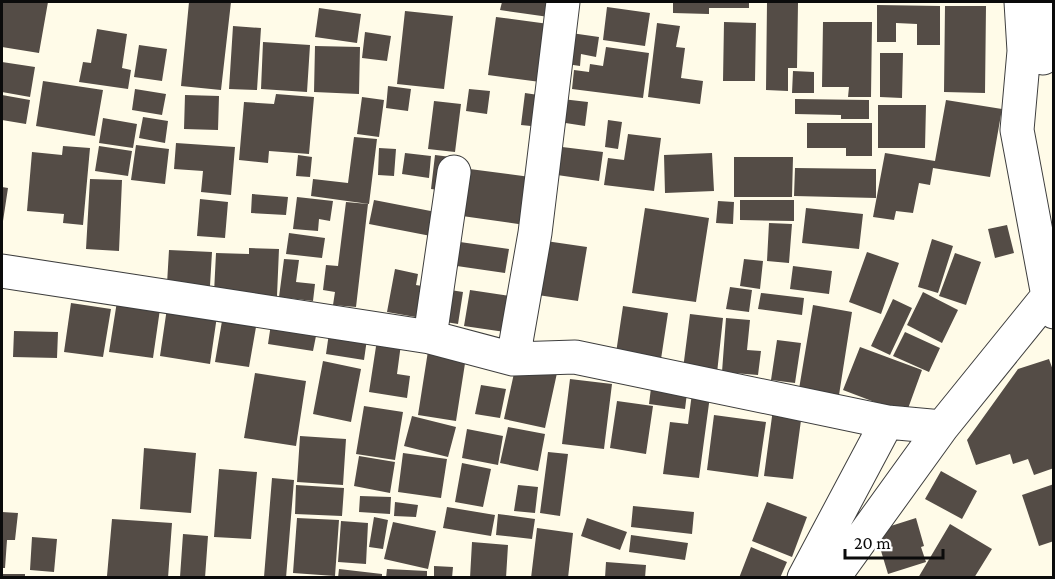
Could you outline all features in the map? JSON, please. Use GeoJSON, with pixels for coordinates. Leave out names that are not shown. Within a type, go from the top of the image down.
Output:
{"type":"FeatureCollection","features":[{"type":"Feature","properties":{"kind":"street"},"geometry":{"type":"LineString","coordinates":[[513,359],[535,233],[563,2]]}},
{"type":"Feature","properties":{"kind":"street"},"geometry":{"type":"LineString","coordinates":[[1017,130],[1040,48],[1022,2]]}},
{"type":"Feature","properties":{"kind":"street"},"geometry":{"type":"LineString","coordinates":[[1034,219],[1040,48],[1046,2]]}},
{"type":"Feature","properties":{"kind":"street"},"geometry":{"type":"LineString","coordinates":[[833,578],[942,427],[1051,304],[1017,130],[999,96]]}},
{"type":"Feature","properties":{"kind":"street"},"geometry":{"type":"LineString","coordinates":[[430,337],[454,172]]}},
{"type":"Feature","properties":{"kind":"street"},"geometry":{"type":"LineString","coordinates":[[2,271],[430,337],[513,359],[575,357],[886,422],[942,427]]}},
{"type":"Feature","properties":{"kind":"street"},"geometry":{"type":"LineString","coordinates":[[804,578],[886,422]]}},
{"type":"Feature","properties":{"kind":"building"},"geometry":{"type":"Polygon","coordinates":[[[3,2],[48,2],[39,53],[2,47],[3,2]]]}},
{"type":"Feature","properties":{"kind":"building"},"geometry":{"type":"Polygon","coordinates":[[[189,2],[231,2],[221,90],[181,86],[189,2]]]}},
{"type":"Feature","properties":{"kind":"building"},"geometry":{"type":"Polygon","coordinates":[[[502,2],[558,2],[556,18],[500,10],[502,2]]]}},
{"type":"Feature","properties":{"kind":"building"},"geometry":{"type":"Polygon","coordinates":[[[673,2],[749,2],[749,8],[709,8],[709,14],[673,13],[673,2]]]}},
{"type":"Feature","properties":{"kind":"building"},"geometry":{"type":"Polygon","coordinates":[[[767,2],[798,3],[797,68],[788,68],[788,91],[766,90],[767,2]]]}},
{"type":"Feature","properties":{"kind":"building"},"geometry":{"type":"Polygon","coordinates":[[[877,5],[940,6],[940,45],[917,45],[917,24],[896,23],[896,42],[877,42],[877,5]]]}},
{"type":"Feature","properties":{"kind":"building"},"geometry":{"type":"Polygon","coordinates":[[[945,6],[986,6],[985,93],[944,92],[945,6]]]}},
{"type":"Feature","properties":{"kind":"building"},"geometry":{"type":"Polygon","coordinates":[[[607,7],[650,13],[645,46],[603,40],[607,7]]]}},
{"type":"Feature","properties":{"kind":"building"},"geometry":{"type":"Polygon","coordinates":[[[319,8],[361,14],[357,43],[315,37],[319,8]]]}},
{"type":"Feature","properties":{"kind":"building"},"geometry":{"type":"Polygon","coordinates":[[[405,11],[453,16],[444,89],[397,84],[405,11]]]}},
{"type":"Feature","properties":{"kind":"building"},"geometry":{"type":"Polygon","coordinates":[[[496,17],[556,25],[548,83],[488,75],[496,17]]]}},
{"type":"Feature","properties":{"kind":"building"},"geometry":{"type":"Polygon","coordinates":[[[724,22],[756,23],[755,81],[723,81],[724,22]]]}},
{"type":"Feature","properties":{"kind":"building"},"geometry":{"type":"Polygon","coordinates":[[[823,22],[872,22],[871,97],[848,97],[849,87],[822,87],[823,22]]]}},
{"type":"Feature","properties":{"kind":"building"},"geometry":{"type":"Polygon","coordinates":[[[657,23],[680,26],[676,47],[685,48],[681,78],[703,81],[700,104],[648,97],[657,23]]]}},
{"type":"Feature","properties":{"kind":"building"},"geometry":{"type":"Polygon","coordinates":[[[233,26],[261,28],[257,90],[229,89],[233,26]]]}},
{"type":"Feature","properties":{"kind":"building"},"geometry":{"type":"Polygon","coordinates":[[[97,29],[127,34],[122,68],[131,70],[128,89],[79,82],[83,62],[91,63],[97,29]]]}},
{"type":"Feature","properties":{"kind":"building"},"geometry":{"type":"Polygon","coordinates":[[[365,32],[391,36],[387,61],[362,58],[365,32]]]}},
{"type":"Feature","properties":{"kind":"building"},"geometry":{"type":"Polygon","coordinates":[[[564,32],[599,37],[596,57],[581,54],[580,66],[560,63],[564,32]]]}},
{"type":"Feature","properties":{"kind":"building"},"geometry":{"type":"Polygon","coordinates":[[[263,42],[310,45],[307,92],[261,89],[263,42]]]}},
{"type":"Feature","properties":{"kind":"building"},"geometry":{"type":"Polygon","coordinates":[[[139,45],[167,49],[162,81],[134,77],[139,45]]]}},
{"type":"Feature","properties":{"kind":"building"},"geometry":{"type":"Polygon","coordinates":[[[315,46],[360,47],[359,94],[314,92],[315,46]]]}},
{"type":"Feature","properties":{"kind":"building"},"geometry":{"type":"Polygon","coordinates":[[[606,47],[649,53],[643,98],[572,89],[574,70],[589,72],[590,64],[603,66],[606,47]]]}},
{"type":"Feature","properties":{"kind":"building"},"geometry":{"type":"Polygon","coordinates":[[[880,53],[903,53],[902,98],[880,97],[880,53]]]}},
{"type":"Feature","properties":{"kind":"building"},"geometry":{"type":"Polygon","coordinates":[[[2,62],[35,67],[30,97],[2,92],[2,62]]]}},
{"type":"Feature","properties":{"kind":"building"},"geometry":{"type":"Polygon","coordinates":[[[793,71],[814,72],[814,93],[792,93],[793,71]]]}},
{"type":"Feature","properties":{"kind":"building"},"geometry":{"type":"Polygon","coordinates":[[[43,81],[103,90],[95,136],[36,126],[43,81]]]}},
{"type":"Feature","properties":{"kind":"building"},"geometry":{"type":"Polygon","coordinates":[[[388,86],[411,89],[408,111],[386,108],[388,86]]]}},
{"type":"Feature","properties":{"kind":"building"},"geometry":{"type":"Polygon","coordinates":[[[135,89],[166,94],[162,115],[132,110],[135,89]]]}},
{"type":"Feature","properties":{"kind":"building"},"geometry":{"type":"Polygon","coordinates":[[[469,89],[490,91],[487,114],[466,111],[469,89]]]}},
{"type":"Feature","properties":{"kind":"building"},"geometry":{"type":"Polygon","coordinates":[[[525,93],[545,96],[541,127],[521,125],[525,93]]]}},
{"type":"Feature","properties":{"kind":"building"},"geometry":{"type":"Polygon","coordinates":[[[276,94],[314,97],[309,154],[269,151],[268,163],[239,160],[244,102],[274,104],[276,94]]]}},
{"type":"Feature","properties":{"kind":"building"},"geometry":{"type":"Polygon","coordinates":[[[2,95],[30,100],[26,124],[2,120],[2,95]]]}},
{"type":"Feature","properties":{"kind":"building"},"geometry":{"type":"Polygon","coordinates":[[[185,95],[219,96],[218,130],[184,129],[185,95]]]}},
{"type":"Feature","properties":{"kind":"building"},"geometry":{"type":"Polygon","coordinates":[[[362,97],[384,100],[379,137],[357,134],[362,97]]]}},
{"type":"Feature","properties":{"kind":"building"},"geometry":{"type":"Polygon","coordinates":[[[562,99],[588,102],[585,126],[559,122],[562,99]]]}},
{"type":"Feature","properties":{"kind":"building"},"geometry":{"type":"Polygon","coordinates":[[[795,99],[869,100],[869,119],[841,119],[841,115],[795,114],[795,99]]]}},
{"type":"Feature","properties":{"kind":"building"},"geometry":{"type":"Polygon","coordinates":[[[946,100],[1002,109],[990,177],[933,168],[930,185],[919,183],[913,213],[896,211],[894,220],[873,217],[885,153],[935,161],[946,100]]]}},
{"type":"Feature","properties":{"kind":"building"},"geometry":{"type":"Polygon","coordinates":[[[434,101],[461,104],[455,152],[428,149],[434,101]]]}},
{"type":"Feature","properties":{"kind":"building"},"geometry":{"type":"Polygon","coordinates":[[[878,105],[926,105],[925,148],[878,148],[878,105]]]}},
{"type":"Feature","properties":{"kind":"building"},"geometry":{"type":"Polygon","coordinates":[[[143,117],[168,121],[165,143],[139,138],[143,117]]]}},
{"type":"Feature","properties":{"kind":"building"},"geometry":{"type":"Polygon","coordinates":[[[103,118],[137,124],[133,148],[99,143],[103,118]]]}},
{"type":"Feature","properties":{"kind":"building"},"geometry":{"type":"Polygon","coordinates":[[[608,120],[622,122],[618,149],[605,147],[608,120]]]}},
{"type":"Feature","properties":{"kind":"building"},"geometry":{"type":"Polygon","coordinates":[[[807,123],[872,123],[872,156],[846,156],[846,148],[807,148],[807,123]]]}},
{"type":"Feature","properties":{"kind":"building"},"geometry":{"type":"Polygon","coordinates":[[[628,134],[661,138],[654,191],[604,185],[608,158],[624,160],[628,134]]]}},
{"type":"Feature","properties":{"kind":"building"},"geometry":{"type":"Polygon","coordinates":[[[354,137],[377,139],[369,204],[311,196],[313,179],[348,183],[354,137]]]}},
{"type":"Feature","properties":{"kind":"building"},"geometry":{"type":"Polygon","coordinates":[[[176,143],[235,147],[231,195],[201,192],[203,171],[174,169],[176,143]]]}},
{"type":"Feature","properties":{"kind":"building"},"geometry":{"type":"Polygon","coordinates":[[[136,145],[169,149],[165,184],[131,180],[136,145]]]}},
{"type":"Feature","properties":{"kind":"building"},"geometry":{"type":"Polygon","coordinates":[[[63,146],[90,148],[83,225],[63,223],[64,214],[27,211],[32,152],[62,155],[63,146]]]}},
{"type":"Feature","properties":{"kind":"building"},"geometry":{"type":"Polygon","coordinates":[[[99,146],[132,151],[128,176],[95,171],[99,146]]]}},
{"type":"Feature","properties":{"kind":"building"},"geometry":{"type":"Polygon","coordinates":[[[554,146],[603,152],[599,181],[550,174],[554,146]]]}},
{"type":"Feature","properties":{"kind":"building"},"geometry":{"type":"Polygon","coordinates":[[[379,148],[396,149],[394,176],[378,175],[379,148]]]}},
{"type":"Feature","properties":{"kind":"building"},"geometry":{"type":"Polygon","coordinates":[[[405,153],[431,156],[429,178],[402,174],[405,153]]]}},
{"type":"Feature","properties":{"kind":"building"},"geometry":{"type":"Polygon","coordinates":[[[712,153],[714,191],[665,193],[664,155],[712,153]]]}},
{"type":"Feature","properties":{"kind":"building"},"geometry":{"type":"Polygon","coordinates":[[[298,155],[312,157],[310,177],[296,176],[298,155]]]}},
{"type":"Feature","properties":{"kind":"building"},"geometry":{"type":"Polygon","coordinates":[[[435,155],[451,157],[447,191],[431,189],[435,155]]]}},
{"type":"Feature","properties":{"kind":"building"},"geometry":{"type":"Polygon","coordinates":[[[734,157],[793,157],[792,197],[734,197],[734,157]]]}},
{"type":"Feature","properties":{"kind":"building"},"geometry":{"type":"Polygon","coordinates":[[[462,168],[538,178],[532,226],[455,215],[462,168]]]}},
{"type":"Feature","properties":{"kind":"building"},"geometry":{"type":"Polygon","coordinates":[[[795,168],[876,169],[876,198],[794,196],[795,168]]]}},
{"type":"Feature","properties":{"kind":"building"},"geometry":{"type":"Polygon","coordinates":[[[90,179],[122,180],[119,251],[86,249],[90,179]]]}},
{"type":"Feature","properties":{"kind":"building"},"geometry":{"type":"Polygon","coordinates":[[[2,187],[8,188],[3,221],[2,221],[2,187]]]}},
{"type":"Feature","properties":{"kind":"building"},"geometry":{"type":"Polygon","coordinates":[[[252,194],[288,197],[286,215],[251,213],[252,194]]]}},
{"type":"Feature","properties":{"kind":"building"},"geometry":{"type":"Polygon","coordinates":[[[297,197],[333,201],[330,221],[319,219],[318,231],[293,229],[297,197]]]}},
{"type":"Feature","properties":{"kind":"building"},"geometry":{"type":"Polygon","coordinates":[[[200,199],[228,202],[225,238],[197,236],[200,199]]]}},
{"type":"Feature","properties":{"kind":"building"},"geometry":{"type":"Polygon","coordinates":[[[374,200],[441,213],[436,237],[369,224],[374,200]]]}},
{"type":"Feature","properties":{"kind":"building"},"geometry":{"type":"Polygon","coordinates":[[[740,200],[794,200],[794,221],[740,220],[740,200]]]}},
{"type":"Feature","properties":{"kind":"building"},"geometry":{"type":"Polygon","coordinates":[[[718,201],[734,202],[733,224],[716,223],[718,201]]]}},
{"type":"Feature","properties":{"kind":"building"},"geometry":{"type":"Polygon","coordinates":[[[346,202],[368,204],[356,307],[333,305],[335,292],[323,290],[326,265],[338,266],[346,202]]]}},
{"type":"Feature","properties":{"kind":"building"},"geometry":{"type":"Polygon","coordinates":[[[645,208],[709,218],[696,302],[632,293],[645,208]]]}},
{"type":"Feature","properties":{"kind":"building"},"geometry":{"type":"Polygon","coordinates":[[[806,208],[863,214],[859,249],[802,243],[806,208]]]}},
{"type":"Feature","properties":{"kind":"building"},"geometry":{"type":"Polygon","coordinates":[[[769,223],[792,224],[789,263],[767,261],[769,223]]]}},
{"type":"Feature","properties":{"kind":"building"},"geometry":{"type":"Polygon","coordinates":[[[1007,225],[1014,253],[995,258],[988,229],[1007,225]]]}},
{"type":"Feature","properties":{"kind":"building"},"geometry":{"type":"Polygon","coordinates":[[[289,233],[325,238],[322,258],[286,254],[289,233]]]}},
{"type":"Feature","properties":{"kind":"building"},"geometry":{"type":"Polygon","coordinates":[[[932,239],[953,246],[938,293],[918,287],[932,239]]]}},
{"type":"Feature","properties":{"kind":"building"},"geometry":{"type":"Polygon","coordinates":[[[539,240],[587,247],[578,301],[531,294],[539,240]]]}},
{"type":"Feature","properties":{"kind":"building"},"geometry":{"type":"Polygon","coordinates":[[[453,241],[509,249],[505,273],[450,265],[453,241]]]}},
{"type":"Feature","properties":{"kind":"building"},"geometry":{"type":"Polygon","coordinates":[[[249,248],[279,249],[277,296],[214,293],[216,253],[249,254],[249,248]]]}},
{"type":"Feature","properties":{"kind":"building"},"geometry":{"type":"Polygon","coordinates":[[[169,250],[212,252],[210,286],[167,284],[169,250]]]}},
{"type":"Feature","properties":{"kind":"building"},"geometry":{"type":"Polygon","coordinates":[[[867,252],[899,263],[881,314],[849,302],[867,252]]]}},
{"type":"Feature","properties":{"kind":"building"},"geometry":{"type":"Polygon","coordinates":[[[955,253],[981,262],[966,305],[939,296],[955,253]]]}},
{"type":"Feature","properties":{"kind":"building"},"geometry":{"type":"Polygon","coordinates":[[[284,259],[299,260],[296,282],[315,284],[313,301],[279,297],[284,259]]]}},
{"type":"Feature","properties":{"kind":"building"},"geometry":{"type":"Polygon","coordinates":[[[744,259],[763,261],[760,289],[740,286],[744,259]]]}},
{"type":"Feature","properties":{"kind":"building"},"geometry":{"type":"Polygon","coordinates":[[[793,266],[832,271],[829,294],[790,289],[793,266]]]}},
{"type":"Feature","properties":{"kind":"building"},"geometry":{"type":"Polygon","coordinates":[[[395,269],[418,274],[416,285],[434,288],[427,319],[387,312],[395,269]]]}},
{"type":"Feature","properties":{"kind":"building"},"geometry":{"type":"Polygon","coordinates":[[[730,287],[752,290],[749,312],[726,309],[730,287]]]}},
{"type":"Feature","properties":{"kind":"building"},"geometry":{"type":"Polygon","coordinates":[[[444,289],[463,292],[458,324],[439,321],[444,289]]]}},
{"type":"Feature","properties":{"kind":"building"},"geometry":{"type":"Polygon","coordinates":[[[470,290],[516,297],[511,333],[464,326],[470,290]]]}},
{"type":"Feature","properties":{"kind":"building"},"geometry":{"type":"Polygon","coordinates":[[[923,292],[958,310],[942,343],[907,325],[923,292]]]}},
{"type":"Feature","properties":{"kind":"building"},"geometry":{"type":"Polygon","coordinates":[[[761,293],[804,298],[802,315],[758,309],[761,293]]]}},
{"type":"Feature","properties":{"kind":"building"},"geometry":{"type":"Polygon","coordinates":[[[118,295],[161,302],[153,358],[109,352],[118,295]]]}},
{"type":"Feature","properties":{"kind":"building"},"geometry":{"type":"Polygon","coordinates":[[[893,299],[912,308],[890,355],[871,346],[893,299]]]}},
{"type":"Feature","properties":{"kind":"building"},"geometry":{"type":"Polygon","coordinates":[[[71,303],[111,309],[103,357],[64,352],[71,303]]]}},
{"type":"Feature","properties":{"kind":"building"},"geometry":{"type":"Polygon","coordinates":[[[813,305],[852,312],[839,395],[799,389],[813,305]]]}},
{"type":"Feature","properties":{"kind":"building"},"geometry":{"type":"Polygon","coordinates":[[[623,306],[668,313],[661,359],[616,353],[623,306]]]}},
{"type":"Feature","properties":{"kind":"building"},"geometry":{"type":"Polygon","coordinates":[[[167,308],[217,316],[210,364],[160,356],[167,308]]]}},
{"type":"Feature","properties":{"kind":"building"},"geometry":{"type":"Polygon","coordinates":[[[690,314],[723,318],[717,373],[683,369],[690,314]]]}},
{"type":"Feature","properties":{"kind":"building"},"geometry":{"type":"Polygon","coordinates":[[[726,318],[750,320],[747,350],[761,351],[758,375],[722,372],[726,318]]]}},
{"type":"Feature","properties":{"kind":"building"},"geometry":{"type":"Polygon","coordinates":[[[222,321],[256,327],[249,367],[215,362],[222,321]]]}},
{"type":"Feature","properties":{"kind":"building"},"geometry":{"type":"Polygon","coordinates":[[[271,324],[317,331],[313,351],[268,344],[271,324]]]}},
{"type":"Feature","properties":{"kind":"building"},"geometry":{"type":"Polygon","coordinates":[[[14,331],[58,332],[57,358],[13,357],[14,331]]]}},
{"type":"Feature","properties":{"kind":"building"},"geometry":{"type":"Polygon","coordinates":[[[905,332],[940,348],[929,372],[893,356],[905,332]]]}},
{"type":"Feature","properties":{"kind":"building"},"geometry":{"type":"Polygon","coordinates":[[[329,333],[367,339],[364,360],[326,354],[329,333]]]}},
{"type":"Feature","properties":{"kind":"building"},"geometry":{"type":"Polygon","coordinates":[[[377,340],[401,344],[397,374],[410,376],[407,398],[369,392],[377,340]]]}},
{"type":"Feature","properties":{"kind":"building"},"geometry":{"type":"Polygon","coordinates":[[[777,340],[801,343],[795,383],[771,380],[777,340]]]}},
{"type":"Feature","properties":{"kind":"building"},"geometry":{"type":"Polygon","coordinates":[[[860,347],[922,370],[906,414],[843,390],[860,347]]]}},
{"type":"Feature","properties":{"kind":"building"},"geometry":{"type":"Polygon","coordinates":[[[428,351],[466,357],[456,421],[418,415],[428,351]]]}},
{"type":"Feature","properties":{"kind":"building"},"geometry":{"type":"Polygon","coordinates":[[[1049,359],[1054,373],[1054,468],[1034,475],[1028,459],[1013,464],[1010,454],[976,465],[967,440],[1018,369],[1049,359]]]}},
{"type":"Feature","properties":{"kind":"building"},"geometry":{"type":"Polygon","coordinates":[[[323,361],[361,369],[351,422],[313,414],[323,361]]]}},
{"type":"Feature","properties":{"kind":"building"},"geometry":{"type":"Polygon","coordinates":[[[516,364],[557,373],[545,428],[504,419],[516,364]]]}},
{"type":"Feature","properties":{"kind":"building"},"geometry":{"type":"Polygon","coordinates":[[[255,373],[306,381],[296,446],[244,438],[255,373]]]}},
{"type":"Feature","properties":{"kind":"building"},"geometry":{"type":"Polygon","coordinates":[[[570,379],[612,384],[604,449],[562,444],[570,379]]]}},
{"type":"Feature","properties":{"kind":"building"},"geometry":{"type":"Polygon","coordinates":[[[481,385],[506,389],[500,418],[475,414],[481,385]]]}},
{"type":"Feature","properties":{"kind":"building"},"geometry":{"type":"Polygon","coordinates":[[[651,388],[687,393],[685,409],[649,404],[651,388]]]}},
{"type":"Feature","properties":{"kind":"building"},"geometry":{"type":"Polygon","coordinates":[[[692,393],[710,396],[699,478],[663,474],[670,422],[688,424],[692,393]]]}},
{"type":"Feature","properties":{"kind":"building"},"geometry":{"type":"Polygon","coordinates":[[[617,401],[653,406],[646,454],[610,448],[617,401]]]}},
{"type":"Feature","properties":{"kind":"building"},"geometry":{"type":"Polygon","coordinates":[[[364,406],[403,412],[395,460],[356,454],[364,406]]]}},
{"type":"Feature","properties":{"kind":"building"},"geometry":{"type":"Polygon","coordinates":[[[773,409],[802,413],[793,479],[764,476],[773,409]]]}},
{"type":"Feature","properties":{"kind":"building"},"geometry":{"type":"Polygon","coordinates":[[[714,415],[766,422],[758,477],[707,470],[714,415]]]}},
{"type":"Feature","properties":{"kind":"building"},"geometry":{"type":"Polygon","coordinates":[[[412,416],[456,427],[448,457],[404,446],[412,416]]]}},
{"type":"Feature","properties":{"kind":"building"},"geometry":{"type":"Polygon","coordinates":[[[508,427],[545,434],[538,471],[500,463],[508,427]]]}},
{"type":"Feature","properties":{"kind":"building"},"geometry":{"type":"Polygon","coordinates":[[[467,429],[503,436],[498,465],[462,458],[467,429]]]}},
{"type":"Feature","properties":{"kind":"building"},"geometry":{"type":"Polygon","coordinates":[[[300,436],[346,439],[343,485],[297,482],[300,436]]]}},
{"type":"Feature","properties":{"kind":"building"},"geometry":{"type":"Polygon","coordinates":[[[144,448],[196,453],[191,513],[140,509],[144,448]]]}},
{"type":"Feature","properties":{"kind":"building"},"geometry":{"type":"Polygon","coordinates":[[[548,452],[568,454],[560,516],[540,513],[548,452]]]}},
{"type":"Feature","properties":{"kind":"building"},"geometry":{"type":"Polygon","coordinates":[[[403,453],[447,459],[441,498],[398,492],[403,453]]]}},
{"type":"Feature","properties":{"kind":"building"},"geometry":{"type":"Polygon","coordinates":[[[359,456],[395,462],[390,493],[354,486],[359,456]]]}},
{"type":"Feature","properties":{"kind":"building"},"geometry":{"type":"Polygon","coordinates":[[[462,463],[491,469],[483,507],[455,502],[462,463]]]}},
{"type":"Feature","properties":{"kind":"building"},"geometry":{"type":"Polygon","coordinates":[[[219,469],[257,472],[251,539],[214,537],[219,469]]]}},
{"type":"Feature","properties":{"kind":"building"},"geometry":{"type":"Polygon","coordinates":[[[941,471],[977,491],[962,519],[925,499],[941,471]]]}},
{"type":"Feature","properties":{"kind":"building"},"geometry":{"type":"Polygon","coordinates":[[[272,478],[294,480],[286,578],[264,577],[272,478]]]}},
{"type":"Feature","properties":{"kind":"building"},"geometry":{"type":"Polygon","coordinates":[[[1054,484],[1054,541],[1039,546],[1022,495],[1054,484]]]}},
{"type":"Feature","properties":{"kind":"building"},"geometry":{"type":"Polygon","coordinates":[[[296,485],[344,488],[342,516],[295,514],[296,485]]]}},
{"type":"Feature","properties":{"kind":"building"},"geometry":{"type":"Polygon","coordinates":[[[518,485],[538,487],[535,513],[514,511],[518,485]]]}},
{"type":"Feature","properties":{"kind":"building"},"geometry":{"type":"Polygon","coordinates":[[[360,496],[391,497],[390,514],[359,512],[360,496]]]}},
{"type":"Feature","properties":{"kind":"building"},"geometry":{"type":"Polygon","coordinates":[[[395,502],[418,505],[416,517],[394,516],[395,502]]]}},
{"type":"Feature","properties":{"kind":"building"},"geometry":{"type":"Polygon","coordinates":[[[767,502],[807,517],[792,557],[752,541],[767,502]]]}},
{"type":"Feature","properties":{"kind":"building"},"geometry":{"type":"Polygon","coordinates":[[[633,506],[694,512],[692,534],[631,527],[633,506]]]}},
{"type":"Feature","properties":{"kind":"building"},"geometry":{"type":"Polygon","coordinates":[[[447,507],[495,515],[491,536],[443,528],[447,507]]]}},
{"type":"Feature","properties":{"kind":"building"},"geometry":{"type":"Polygon","coordinates":[[[2,512],[18,513],[15,540],[7,540],[5,568],[2,568],[2,512]]]}},
{"type":"Feature","properties":{"kind":"building"},"geometry":{"type":"Polygon","coordinates":[[[498,514],[535,519],[532,539],[496,535],[498,514]]]}},
{"type":"Feature","properties":{"kind":"building"},"geometry":{"type":"Polygon","coordinates":[[[374,517],[388,520],[383,549],[369,547],[374,517]]]}},
{"type":"Feature","properties":{"kind":"building"},"geometry":{"type":"Polygon","coordinates":[[[297,518],[339,520],[335,576],[293,573],[297,518]]]}},
{"type":"Feature","properties":{"kind":"building"},"geometry":{"type":"Polygon","coordinates":[[[587,518],[627,532],[620,550],[581,536],[587,518]]]}},
{"type":"Feature","properties":{"kind":"building"},"geometry":{"type":"Polygon","coordinates":[[[916,518],[926,562],[888,574],[875,531],[916,518]]]}},
{"type":"Feature","properties":{"kind":"building"},"geometry":{"type":"Polygon","coordinates":[[[112,519],[172,523],[168,578],[107,576],[112,519]]]}},
{"type":"Feature","properties":{"kind":"building"},"geometry":{"type":"Polygon","coordinates":[[[341,521],[368,523],[366,564],[338,562],[341,521]]]}},
{"type":"Feature","properties":{"kind":"building"},"geometry":{"type":"Polygon","coordinates":[[[393,522],[436,531],[428,569],[384,559],[393,522]]]}},
{"type":"Feature","properties":{"kind":"building"},"geometry":{"type":"Polygon","coordinates":[[[950,524],[992,549],[974,578],[918,578],[950,524]]]}},
{"type":"Feature","properties":{"kind":"building"},"geometry":{"type":"Polygon","coordinates":[[[537,528],[573,533],[568,578],[531,578],[537,528]]]}},
{"type":"Feature","properties":{"kind":"building"},"geometry":{"type":"Polygon","coordinates":[[[183,534],[208,536],[205,578],[180,577],[183,534]]]}},
{"type":"Feature","properties":{"kind":"building"},"geometry":{"type":"Polygon","coordinates":[[[631,535],[688,543],[685,560],[629,552],[631,535]]]}},
{"type":"Feature","properties":{"kind":"building"},"geometry":{"type":"Polygon","coordinates":[[[32,537],[57,539],[54,572],[30,570],[32,537]]]}},
{"type":"Feature","properties":{"kind":"building"},"geometry":{"type":"Polygon","coordinates":[[[472,542],[508,545],[506,578],[470,578],[472,542]]]}},
{"type":"Feature","properties":{"kind":"building"},"geometry":{"type":"Polygon","coordinates":[[[751,547],[787,562],[780,578],[739,578],[751,547]]]}},
{"type":"Feature","properties":{"kind":"building"},"geometry":{"type":"Polygon","coordinates":[[[606,562],[646,565],[645,578],[605,578],[606,562]]]}},
{"type":"Feature","properties":{"kind":"building"},"geometry":{"type":"Polygon","coordinates":[[[434,566],[453,567],[452,578],[434,578],[434,566]]]}},
{"type":"Feature","properties":{"kind":"building"},"geometry":{"type":"Polygon","coordinates":[[[339,569],[382,574],[382,578],[338,578],[339,569]]]}},
{"type":"Feature","properties":{"kind":"building"},"geometry":{"type":"Polygon","coordinates":[[[387,569],[427,571],[427,578],[386,578],[387,569]]]}},
{"type":"Feature","properties":{"kind":"building"},"geometry":{"type":"Polygon","coordinates":[[[2,574],[25,574],[25,578],[2,578],[2,574]]]}}]}
